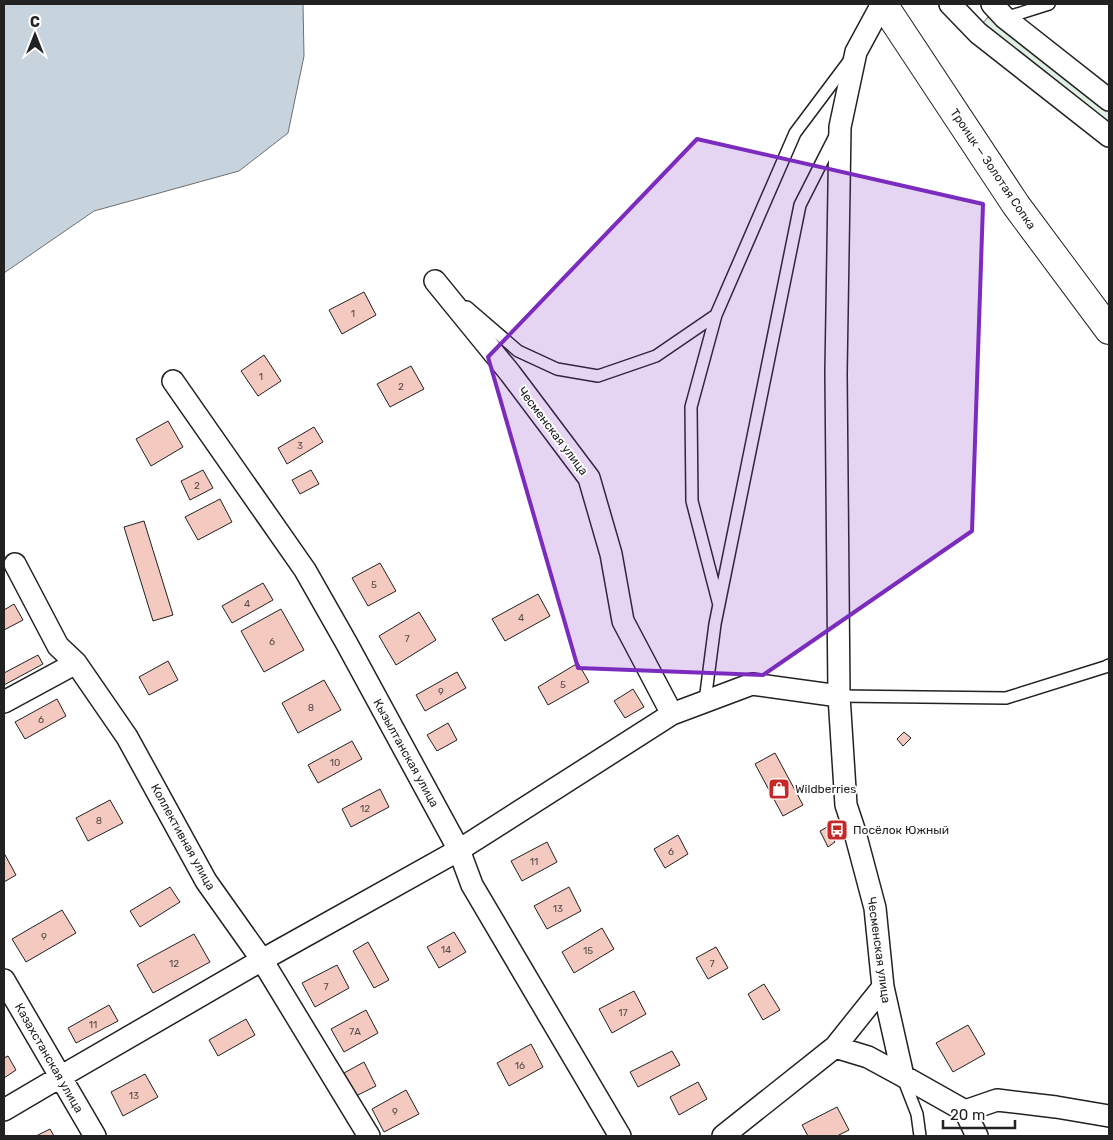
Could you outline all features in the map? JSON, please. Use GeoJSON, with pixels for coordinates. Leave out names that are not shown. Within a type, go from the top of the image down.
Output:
{"type":"FeatureCollection","features":[{"type":"Feature","properties":{"kind":"street","name":"Чесменская улица"},"geometry":{"type":"LineString","coordinates":[[883,4],[856,52],[840,127],[836,373],[839,696],[846,805],[875,908],[883,987],[902,1076]]}},
{"type":"Feature","properties":{"kind":"street","name":"Троицк — Золотая Сопка"},"geometry":{"type":"LineString","coordinates":[[883,4],[1016,205],[1109,330]]}},
{"type":"Feature","properties":{"kind":"street"},"geometry":{"type":"LineString","coordinates":[[950,4],[978,33],[1109,136]]}},
{"type":"Feature","properties":{"kind":"street"},"geometry":{"type":"LineString","coordinates":[[998,11],[1109,100]]}},
{"type":"Feature","properties":{"kind":"street","name":"Чесменская улица"},"geometry":{"type":"LineString","coordinates":[[435,280],[510,373],[589,478],[611,554],[623,621],[672,714]]}},
{"type":"Feature","properties":{"kind":"street","name":"Кызылтанская улица"},"geometry":{"type":"LineString","coordinates":[[173,381],[305,570],[459,850],[472,885],[620,1136]]}},
{"type":"Feature","properties":{"kind":"street","name":"Коллективная улица"},"geometry":{"type":"LineString","coordinates":[[15,564],[58,646],[76,663],[128,737],[206,881],[262,960],[370,1136]]}},
{"type":"Feature","properties":{"kind":"street"},"geometry":{"type":"LineString","coordinates":[[4,702],[76,663]]}},
{"type":"Feature","properties":{"kind":"street"},"geometry":{"type":"LineString","coordinates":[[4,1110],[262,960],[459,850],[672,714],[752,684],[839,696]]}},
{"type":"Feature","properties":{"kind":"street","name":"Казахстанская улица"},"geometry":{"type":"LineString","coordinates":[[4,980],[95,1136]]}},
{"type":"Feature","properties":{"kind":"street"},"geometry":{"type":"LineString","coordinates":[[722,1136],[835,1048],[883,987]]}},
{"type":"Feature","properties":{"kind":"street"},"geometry":{"type":"LineString","coordinates":[[835,1048],[868,1057],[965,1112],[977,1136]]}},
{"type":"Feature","properties":{"kind":"street"},"geometry":{"type":"LineString","coordinates":[[965,1112],[997,1100],[1109,1116]]}},
{"type":"Feature","properties":{"kind":"lane"},"geometry":{"type":"LineString","coordinates":[[998,11],[1049,4]]}},
{"type":"Feature","properties":{"kind":"lane"},"geometry":{"type":"LineString","coordinates":[[719,605],[692,501],[691,407],[716,315],[795,133],[856,52]]}},
{"type":"Feature","properties":{"kind":"lane"},"geometry":{"type":"LineString","coordinates":[[705,702],[715,624],[800,205],[840,127]]}},
{"type":"Feature","properties":{"kind":"lane"},"geometry":{"type":"LineString","coordinates":[[435,280],[518,351],[557,369],[598,376],[656,356],[716,315]]}},
{"type":"Feature","properties":{"kind":"lane"},"geometry":{"type":"LineString","coordinates":[[839,696],[1006,698],[1105,668],[1109,665]]}},
{"type":"Feature","properties":{"kind":"lane"},"geometry":{"type":"LineString","coordinates":[[902,1076],[917,1114],[920,1136]]}},
{"type":"Feature","properties":{"kind":"highlighted area"},"geometry":{"type":"Polygon","coordinates":[[[697,139],[983,204],[972,531],[763,675],[578,668],[488,357],[697,139]]]}},
{"type":"Feature","properties":{"kind":"green space"},"geometry":{"type":"Polygon","coordinates":[[[988,17],[1109,110],[1109,127],[981,25],[988,17]]]}},
{"type":"Feature","properties":{"kind":"shaded area"},"geometry":{"type":"Polygon","coordinates":[[[4,4],[303,4],[304,56],[288,133],[239,171],[94,211],[4,273],[4,4]]]}},
{"type":"Feature","properties":{"kind":"building"},"geometry":{"type":"Polygon","coordinates":[[[364,292],[376,315],[342,334],[329,310],[364,292]]]}},
{"type":"Feature","properties":{"kind":"building"},"geometry":{"type":"Polygon","coordinates":[[[264,355],[281,381],[258,396],[241,371],[264,355]]]}},
{"type":"Feature","properties":{"kind":"building"},"geometry":{"type":"Polygon","coordinates":[[[411,366],[424,389],[390,407],[377,384],[411,366]]]}},
{"type":"Feature","properties":{"kind":"building"},"geometry":{"type":"Polygon","coordinates":[[[168,421],[183,447],[151,466],[136,439],[168,421]]]}},
{"type":"Feature","properties":{"kind":"building"},"geometry":{"type":"Polygon","coordinates":[[[314,427],[323,442],[287,464],[278,448],[314,427]]]}},
{"type":"Feature","properties":{"kind":"building"},"geometry":{"type":"Polygon","coordinates":[[[203,470],[213,488],[190,500],[181,481],[203,470]]]}},
{"type":"Feature","properties":{"kind":"building"},"geometry":{"type":"Polygon","coordinates":[[[311,470],[319,484],[300,494],[292,480],[311,470]]]}},
{"type":"Feature","properties":{"kind":"building"},"geometry":{"type":"Polygon","coordinates":[[[220,499],[232,522],[198,540],[185,517],[220,499]]]}},
{"type":"Feature","properties":{"kind":"building"},"geometry":{"type":"Polygon","coordinates":[[[144,521],[173,615],[153,621],[124,527],[144,521]]]}},
{"type":"Feature","properties":{"kind":"building"},"geometry":{"type":"Polygon","coordinates":[[[380,563],[396,591],[368,606],[352,578],[380,563]]]}},
{"type":"Feature","properties":{"kind":"building"},"geometry":{"type":"Polygon","coordinates":[[[263,583],[273,600],[232,623],[222,606],[263,583]]]}},
{"type":"Feature","properties":{"kind":"building"},"geometry":{"type":"Polygon","coordinates":[[[538,594],[550,616],[505,641],[492,619],[538,594]]]}},
{"type":"Feature","properties":{"kind":"building"},"geometry":{"type":"Polygon","coordinates":[[[14,604],[23,620],[4,630],[4,610],[14,604]]]}},
{"type":"Feature","properties":{"kind":"building"},"geometry":{"type":"Polygon","coordinates":[[[281,609],[304,650],[264,672],[241,631],[281,609]]]}},
{"type":"Feature","properties":{"kind":"building"},"geometry":{"type":"Polygon","coordinates":[[[419,612],[436,640],[396,665],[379,636],[419,612]]]}},
{"type":"Feature","properties":{"kind":"building"},"geometry":{"type":"Polygon","coordinates":[[[38,655],[43,664],[4,685],[4,673],[38,655]]]}},
{"type":"Feature","properties":{"kind":"building"},"geometry":{"type":"Polygon","coordinates":[[[168,661],[178,680],[149,695],[139,677],[168,661]]]}},
{"type":"Feature","properties":{"kind":"building"},"geometry":{"type":"Polygon","coordinates":[[[578,663],[589,682],[548,705],[538,687],[578,663]]]}},
{"type":"Feature","properties":{"kind":"building"},"geometry":{"type":"Polygon","coordinates":[[[457,672],[466,688],[425,711],[416,695],[457,672]]]}},
{"type":"Feature","properties":{"kind":"building"},"geometry":{"type":"Polygon","coordinates":[[[324,680],[341,710],[298,733],[282,703],[324,680]]]}},
{"type":"Feature","properties":{"kind":"building"},"geometry":{"type":"Polygon","coordinates":[[[633,689],[644,707],[625,718],[614,701],[633,689]]]}},
{"type":"Feature","properties":{"kind":"building"},"geometry":{"type":"Polygon","coordinates":[[[57,699],[66,716],[25,739],[15,722],[57,699]]]}},
{"type":"Feature","properties":{"kind":"building"},"geometry":{"type":"Polygon","coordinates":[[[448,723],[457,740],[437,751],[427,735],[448,723]]]}},
{"type":"Feature","properties":{"kind":"building"},"geometry":{"type":"Polygon","coordinates":[[[904,732],[911,738],[903,746],[897,739],[904,732]]]}},
{"type":"Feature","properties":{"kind":"building"},"geometry":{"type":"Polygon","coordinates":[[[352,741],[362,759],[318,783],[308,765],[352,741]]]}},
{"type":"Feature","properties":{"kind":"building"},"geometry":{"type":"Polygon","coordinates":[[[775,753],[803,805],[783,816],[755,764],[775,753]]]}},
{"type":"Feature","properties":{"kind":"building"},"geometry":{"type":"Polygon","coordinates":[[[380,789],[389,807],[351,827],[342,809],[380,789]]]}},
{"type":"Feature","properties":{"kind":"building"},"geometry":{"type":"Polygon","coordinates":[[[110,800],[123,823],[88,841],[76,818],[110,800]]]}},
{"type":"Feature","properties":{"kind":"building"},"geometry":{"type":"Polygon","coordinates":[[[827,827],[835,842],[828,847],[820,831],[827,827]]]}},
{"type":"Feature","properties":{"kind":"building"},"geometry":{"type":"Polygon","coordinates":[[[678,835],[688,854],[665,868],[654,849],[678,835]]]}},
{"type":"Feature","properties":{"kind":"building"},"geometry":{"type":"Polygon","coordinates":[[[547,842],[557,862],[522,881],[511,861],[547,842]]]}},
{"type":"Feature","properties":{"kind":"building"},"geometry":{"type":"Polygon","coordinates":[[[4,853],[16,875],[4,882],[4,853]]]}},
{"type":"Feature","properties":{"kind":"building"},"geometry":{"type":"Polygon","coordinates":[[[170,887],[180,902],[140,927],[130,911],[170,887]]]}},
{"type":"Feature","properties":{"kind":"building"},"geometry":{"type":"Polygon","coordinates":[[[569,887],[581,911],[547,929],[534,906],[569,887]]]}},
{"type":"Feature","properties":{"kind":"building"},"geometry":{"type":"Polygon","coordinates":[[[62,910],[76,933],[26,962],[12,939],[62,910]]]}},
{"type":"Feature","properties":{"kind":"building"},"geometry":{"type":"Polygon","coordinates":[[[602,928],[614,949],[574,973],[562,952],[602,928]]]}},
{"type":"Feature","properties":{"kind":"building"},"geometry":{"type":"Polygon","coordinates":[[[454,932],[466,952],[439,968],[427,947],[454,932]]]}},
{"type":"Feature","properties":{"kind":"building"},"geometry":{"type":"Polygon","coordinates":[[[194,934],[210,962],[153,993],[137,965],[194,934]]]}},
{"type":"Feature","properties":{"kind":"building"},"geometry":{"type":"Polygon","coordinates":[[[368,942],[389,980],[374,988],[353,951],[368,942]]]}},
{"type":"Feature","properties":{"kind":"building"},"geometry":{"type":"Polygon","coordinates":[[[716,947],[728,968],[708,979],[696,958],[716,947]]]}},
{"type":"Feature","properties":{"kind":"building"},"geometry":{"type":"Polygon","coordinates":[[[337,965],[349,988],[315,1007],[302,983],[337,965]]]}},
{"type":"Feature","properties":{"kind":"building"},"geometry":{"type":"Polygon","coordinates":[[[764,984],[780,1010],[763,1020],[748,994],[764,984]]]}},
{"type":"Feature","properties":{"kind":"building"},"geometry":{"type":"Polygon","coordinates":[[[634,991],[646,1014],[612,1033],[599,1009],[634,991]]]}},
{"type":"Feature","properties":{"kind":"building"},"geometry":{"type":"Polygon","coordinates":[[[109,1005],[118,1021],[76,1043],[68,1028],[109,1005]]]}},
{"type":"Feature","properties":{"kind":"building"},"geometry":{"type":"Polygon","coordinates":[[[366,1010],[378,1033],[344,1052],[331,1029],[366,1010]]]}},
{"type":"Feature","properties":{"kind":"building"},"geometry":{"type":"Polygon","coordinates":[[[246,1019],[255,1035],[218,1056],[209,1040],[246,1019]]]}},
{"type":"Feature","properties":{"kind":"building"},"geometry":{"type":"Polygon","coordinates":[[[968,1025],[985,1054],[953,1072],[936,1043],[968,1025]]]}},
{"type":"Feature","properties":{"kind":"building"},"geometry":{"type":"Polygon","coordinates":[[[531,1044],[543,1067],[509,1086],[497,1063],[531,1044]]]}},
{"type":"Feature","properties":{"kind":"building"},"geometry":{"type":"Polygon","coordinates":[[[672,1051],[680,1065],[638,1087],[630,1072],[672,1051]]]}},
{"type":"Feature","properties":{"kind":"building"},"geometry":{"type":"Polygon","coordinates":[[[8,1056],[16,1070],[4,1078],[4,1058],[8,1056]]]}},
{"type":"Feature","properties":{"kind":"building"},"geometry":{"type":"Polygon","coordinates":[[[364,1062],[376,1086],[356,1096],[344,1073],[364,1062]]]}},
{"type":"Feature","properties":{"kind":"building"},"geometry":{"type":"Polygon","coordinates":[[[145,1074],[158,1097],[123,1116],[111,1092],[145,1074]]]}},
{"type":"Feature","properties":{"kind":"building"},"geometry":{"type":"Polygon","coordinates":[[[698,1082],[707,1099],[679,1115],[670,1097],[698,1082]]]}},
{"type":"Feature","properties":{"kind":"building"},"geometry":{"type":"Polygon","coordinates":[[[406,1090],[419,1114],[384,1132],[372,1109],[406,1090]]]}},
{"type":"Feature","properties":{"kind":"building"},"geometry":{"type":"Polygon","coordinates":[[[837,1107],[849,1130],[837,1136],[808,1136],[802,1125],[837,1107]]]}},
{"type":"Feature","properties":{"kind":"building"},"geometry":{"type":"Polygon","coordinates":[[[50,1129],[54,1136],[36,1136],[50,1129]]]}},
{"type":"Feature","properties":{"kind":"place","name":"Wildberries"},"geometry":{"type":"Point","coordinates":[779,789]}},
{"type":"Feature","properties":{"kind":"place","name":"Посёлок Южный"},"geometry":{"type":"Point","coordinates":[837,830]}}]}
